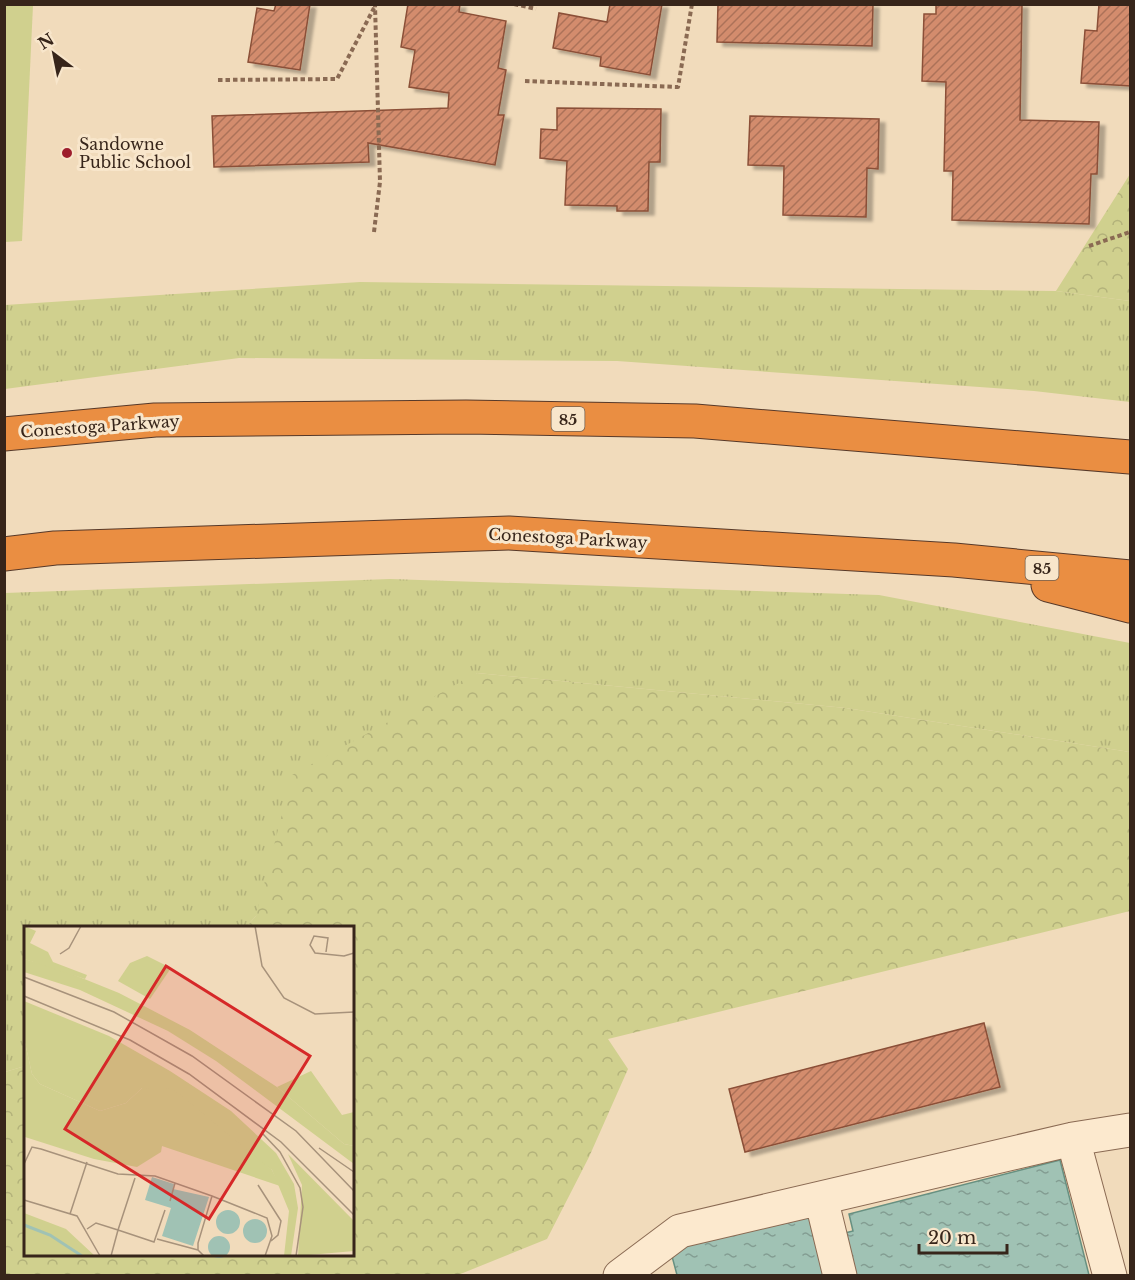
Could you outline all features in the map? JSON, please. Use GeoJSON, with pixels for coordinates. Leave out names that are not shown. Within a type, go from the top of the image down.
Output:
{"type":"FeatureCollection","features":[{"type":"Feature","properties":{"kind":"highway","name":"Conestoga Parkway"},"geometry":{"type":"LineString","coordinates":[[4,434],[155,420],[466,417],[684,421],[1131,457]]}},
{"type":"Feature","properties":{"kind":"highway","name":"Conestoga Parkway"},"geometry":{"type":"LineString","coordinates":[[4,554],[55,548],[509,533],[954,560],[1131,577]]}},
{"type":"Feature","properties":{"kind":"highway"},"geometry":{"type":"LineString","coordinates":[[954,560],[1131,606]]}},
{"type":"Feature","properties":{"kind":"lane"},"geometry":{"type":"LineString","coordinates":[[620,1275],[680,1231],[1073,1139],[1131,1130]]}},
{"type":"Feature","properties":{"kind":"lane"},"geometry":{"type":"LineString","coordinates":[[1073,1139],[1110,1275]]}},
{"type":"Feature","properties":{"kind":"lane"},"geometry":{"type":"LineString","coordinates":[[821,1198],[840,1275]]}},
{"type":"Feature","properties":{"kind":"path"},"geometry":{"type":"LineString","coordinates":[[513,4],[537,9]]}},
{"type":"Feature","properties":{"kind":"path"},"geometry":{"type":"LineString","coordinates":[[525,81],[678,87],[692,4]]}},
{"type":"Feature","properties":{"kind":"path"},"geometry":{"type":"LineString","coordinates":[[218,80],[337,79],[375,5]]}},
{"type":"Feature","properties":{"kind":"path"},"geometry":{"type":"LineString","coordinates":[[374,232],[380,182],[375,5]]}},
{"type":"Feature","properties":{"kind":"path"},"geometry":{"type":"LineString","coordinates":[[1089,246],[1131,232]]}},
{"type":"Feature","properties":{"kind":"green space"},"geometry":{"type":"Polygon","coordinates":[[[5,4],[33,5],[22,241],[5,242],[5,4]]]}},
{"type":"Feature","properties":{"kind":"green space"},"geometry":{"type":"Polygon","coordinates":[[[1130,174],[1130,301],[1056,291],[1130,174]]]}},
{"type":"Feature","properties":{"kind":"green space"},"geometry":{"type":"Polygon","coordinates":[[[360,282],[1056,291],[1130,301],[1130,402],[1034,391],[617,361],[239,358],[5,389],[5,305],[360,282]]]}},
{"type":"Feature","properties":{"kind":"green space"},"geometry":{"type":"Polygon","coordinates":[[[390,579],[879,595],[1130,643],[1130,752],[846,708],[477,673],[247,926],[24,926],[24,1066],[5,1072],[5,593],[390,579]]]}},
{"type":"Feature","properties":{"kind":"green space"},"geometry":{"type":"Polygon","coordinates":[[[477,673],[846,708],[1130,752],[1130,911],[608,1039],[628,1069],[589,1157],[547,1239],[458,1275],[5,1275],[5,1072],[24,1066],[24,1256],[354,1256],[354,926],[247,926],[256,916],[292,775],[477,673]]]}},
{"type":"Feature","properties":{"kind":"water"},"geometry":{"type":"Polygon","coordinates":[[[1060,1160],[1089,1275],[677,1275],[669,1245],[812,1209],[821,1239],[853,1231],[849,1214],[1060,1160]]]}},
{"type":"Feature","properties":{"kind":"building"},"geometry":{"type":"Polygon","coordinates":[[[276,4],[310,4],[300,70],[248,62],[257,8],[274,11],[276,4]]]}},
{"type":"Feature","properties":{"kind":"building"},"geometry":{"type":"Polygon","coordinates":[[[408,4],[460,4],[459,12],[506,21],[498,68],[506,70],[498,115],[504,115],[495,165],[368,143],[369,162],[214,167],[212,116],[448,108],[449,93],[409,87],[415,50],[401,47],[408,4]]]}},
{"type":"Feature","properties":{"kind":"building"},"geometry":{"type":"Polygon","coordinates":[[[610,4],[662,4],[650,75],[600,66],[601,57],[553,48],[559,13],[607,22],[610,4]]]}},
{"type":"Feature","properties":{"kind":"building"},"geometry":{"type":"Polygon","coordinates":[[[718,4],[873,4],[872,46],[717,42],[718,4]]]}},
{"type":"Feature","properties":{"kind":"building"},"geometry":{"type":"Polygon","coordinates":[[[936,4],[1022,4],[1020,120],[1099,122],[1097,174],[1091,174],[1089,224],[952,220],[953,171],[944,171],[946,82],[922,81],[924,14],[936,14],[936,4]]]}},
{"type":"Feature","properties":{"kind":"building"},"geometry":{"type":"Polygon","coordinates":[[[1099,4],[1131,4],[1131,86],[1081,83],[1085,30],[1097,31],[1099,4]]]}},
{"type":"Feature","properties":{"kind":"building"},"geometry":{"type":"Polygon","coordinates":[[[557,108],[661,109],[660,162],[649,162],[648,211],[617,211],[617,206],[565,205],[567,161],[540,158],[541,129],[557,130],[557,108]]]}},
{"type":"Feature","properties":{"kind":"building"},"geometry":{"type":"Polygon","coordinates":[[[750,116],[879,119],[878,169],[867,168],[866,217],[783,215],[784,166],[748,165],[750,116]]]}},
{"type":"Feature","properties":{"kind":"building"},"geometry":{"type":"Polygon","coordinates":[[[984,1023],[1000,1087],[745,1152],[729,1089],[984,1023]]]}},
{"type":"Feature","properties":{"kind":"place","name":"Sandowne Public School"},"geometry":{"type":"Point","coordinates":[67,153]}}]}
